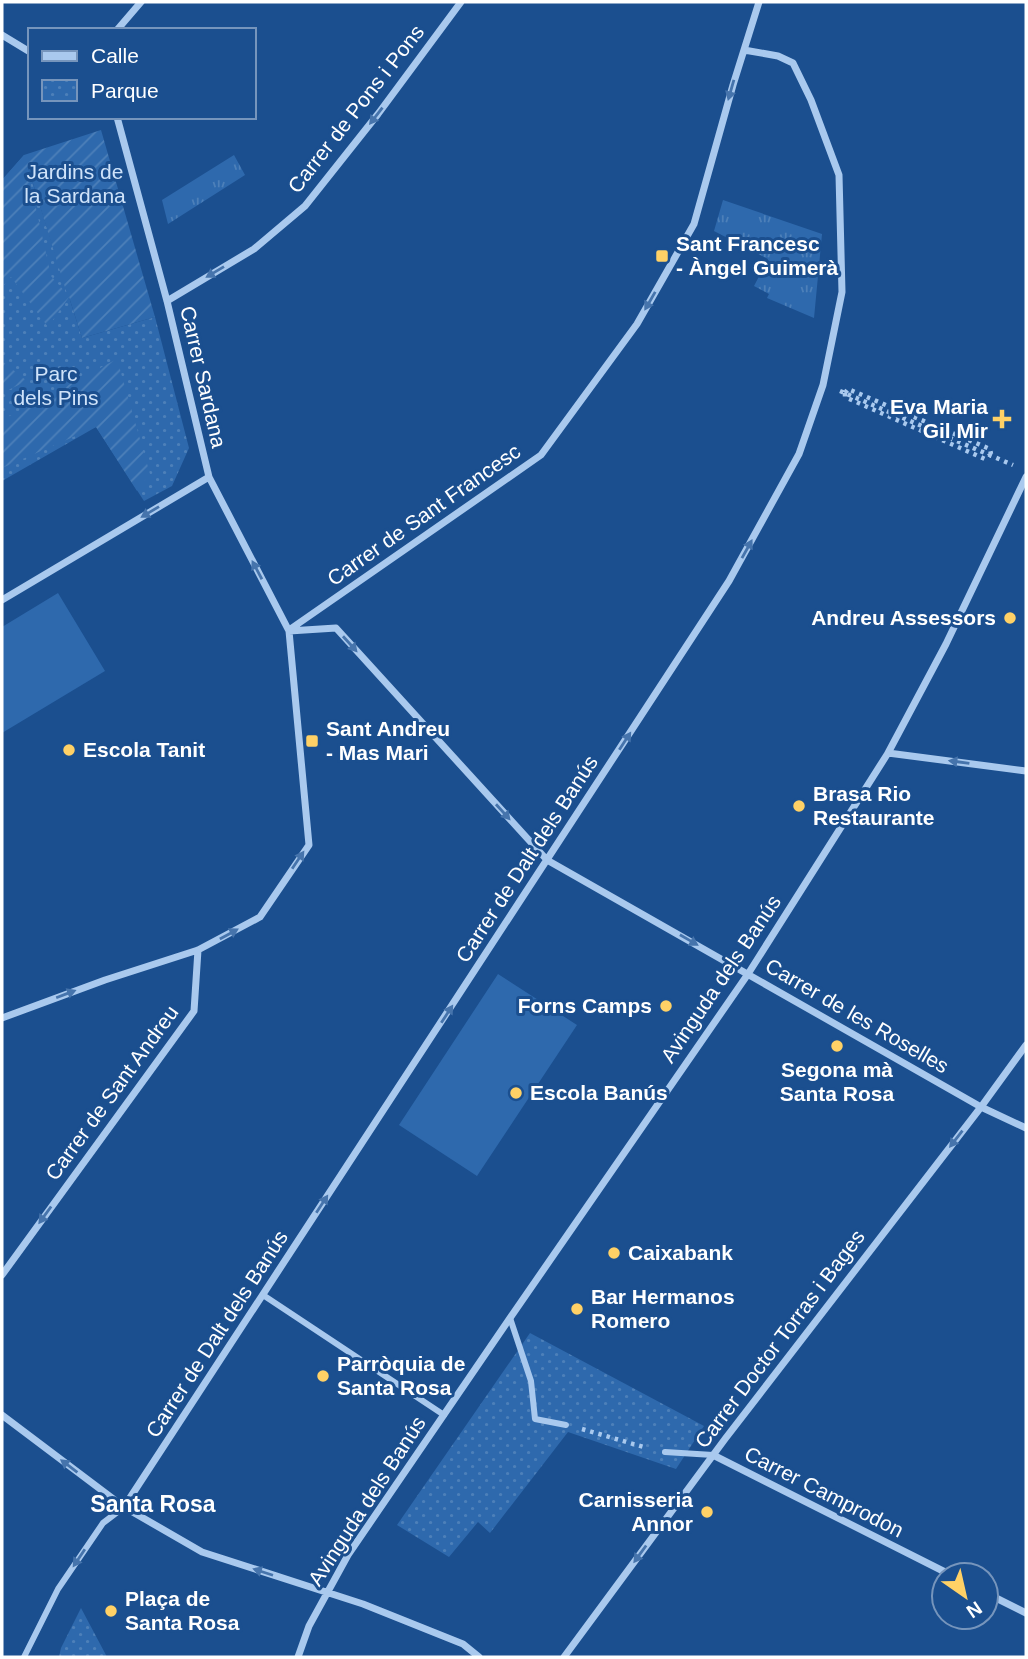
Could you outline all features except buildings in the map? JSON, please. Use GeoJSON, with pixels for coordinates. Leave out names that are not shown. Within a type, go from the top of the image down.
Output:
{"type":"FeatureCollection","features":[{"type":"Feature","properties":{"kind":"street"},"geometry":{"type":"LineString","coordinates":[[119,28],[141,2]]}},
{"type":"Feature","properties":{"kind":"street","name":"Carrer de Pons i Pons"},"geometry":{"type":"LineString","coordinates":[[167,301],[254,249],[304,206],[378,114],[461,2]]}},
{"type":"Feature","properties":{"kind":"street","name":"Carrer de Sant Francesc"},"geometry":{"type":"LineString","coordinates":[[289,631],[541,455],[636,324],[694,224],[759,2]]}},
{"type":"Feature","properties":{"kind":"street"},"geometry":{"type":"LineString","coordinates":[[2,34],[28,50]]}},
{"type":"Feature","properties":{"kind":"street","name":"Carrer de Dalt dels Banús"},"geometry":{"type":"LineString","coordinates":[[24,1657],[58,1589],[103,1523],[124,1507],[729,581],[799,454],[822,385],[842,292],[839,175],[811,100],[793,63],[778,56],[744,50]]}},
{"type":"Feature","properties":{"kind":"street","name":"Carrer Sardana"},"geometry":{"type":"LineString","coordinates":[[118,119],[167,301],[209,477],[289,631]]}},
{"type":"Feature","properties":{"kind":"street"},"geometry":{"type":"LineString","coordinates":[[2,600],[209,477]]}},
{"type":"Feature","properties":{"kind":"street","name":"Avinguda dels Banús"},"geometry":{"type":"LineString","coordinates":[[298,1657],[309,1626],[348,1555],[748,974],[888,753],[946,644],[1026,477]]}},
{"type":"Feature","properties":{"kind":"street","name":"Carrer de les Roselles"},"geometry":{"type":"LineString","coordinates":[[289,631],[336,628],[547,860],[981,1107],[1026,1128]]}},
{"type":"Feature","properties":{"kind":"street"},"geometry":{"type":"LineString","coordinates":[[2,1018],[105,979],[198,950],[260,917],[309,845],[289,631]]}},
{"type":"Feature","properties":{"kind":"street"},"geometry":{"type":"LineString","coordinates":[[888,753],[1026,771]]}},
{"type":"Feature","properties":{"kind":"street","name":"Carrer de Sant Andreu"},"geometry":{"type":"LineString","coordinates":[[2,1275],[194,1011],[198,950]]}},
{"type":"Feature","properties":{"kind":"street","name":"Carrer Doctor Torras i Bages"},"geometry":{"type":"LineString","coordinates":[[564,1657],[713,1455],[1026,1045]]}},
{"type":"Feature","properties":{"kind":"street"},"geometry":{"type":"LineString","coordinates":[[263,1295],[444,1415]]}},
{"type":"Feature","properties":{"kind":"street"},"geometry":{"type":"LineString","coordinates":[[510,1318],[531,1381],[535,1419],[566,1425]]}},
{"type":"Feature","properties":{"kind":"street"},"geometry":{"type":"LineString","coordinates":[[2,1415],[124,1507],[202,1552],[363,1604],[463,1644],[479,1657]]}},
{"type":"Feature","properties":{"kind":"street","name":"Carrer Camprodon"},"geometry":{"type":"LineString","coordinates":[[665,1452],[713,1455],[930,1564]]}},
{"type":"Feature","properties":{"kind":"street"},"geometry":{"type":"LineString","coordinates":[[1000,1599],[1026,1613]]}},
{"type":"Feature","properties":{"kind":"path"},"geometry":{"type":"LineString","coordinates":[[848,389],[990,449],[991,455],[985,459],[845,397],[845,393],[848,389]]}},
{"type":"Feature","properties":{"kind":"path"},"geometry":{"type":"LineString","coordinates":[[991,455],[1014,466]]}},
{"type":"Feature","properties":{"kind":"path"},"geometry":{"type":"LineString","coordinates":[[566,1425],[665,1452]]}},
{"type":"Feature","properties":{"kind":"green space","name":"Jardins de la Sardana"},"geometry":{"type":"Polygon","coordinates":[[[101,130],[155,317],[82,338],[69,297],[48,327],[11,277],[2,287],[2,180],[24,155],[101,130]],[[28,167],[51,276],[67,294],[28,167]]]}},
{"type":"Feature","properties":{"kind":"green space","name":"Parc dels Pins"},"geometry":{"type":"Polygon","coordinates":[[[24,155],[82,338],[155,317],[189,448],[172,486],[144,501],[96,427],[2,481],[2,180],[24,155]]]}},
{"type":"Feature","properties":{"kind":"green space"},"geometry":{"type":"Polygon","coordinates":[[[234,155],[245,175],[168,224],[162,200],[234,155]]]}},
{"type":"Feature","properties":{"kind":"green space"},"geometry":{"type":"Polygon","coordinates":[[[723,200],[822,234],[814,318],[767,298],[769,294],[754,286],[768,259],[714,231],[723,200]]]}},
{"type":"Feature","properties":{"kind":"green space"},"geometry":{"type":"Polygon","coordinates":[[[117,359],[150,474],[137,491],[96,427],[2,468],[2,420],[117,359]]]}},
{"type":"Feature","properties":{"kind":"green space"},"geometry":{"type":"Polygon","coordinates":[[[2,361],[27,381],[2,393],[2,361]]]}},
{"type":"Feature","properties":{"kind":"green space"},"geometry":{"type":"Polygon","coordinates":[[[58,593],[105,671],[2,733],[2,627],[58,593]]]}},
{"type":"Feature","properties":{"kind":"green space"},"geometry":{"type":"Polygon","coordinates":[[[498,974],[577,1025],[477,1176],[399,1125],[498,974]]]}},
{"type":"Feature","properties":{"kind":"green space"},"geometry":{"type":"Polygon","coordinates":[[[530,1333],[704,1426],[676,1469],[568,1432],[490,1533],[478,1522],[449,1557],[397,1525],[530,1333]]]}},
{"type":"Feature","properties":{"kind":"green space"},"geometry":{"type":"Polygon","coordinates":[[[81,1608],[107,1657],[59,1657],[81,1608]]]}},
{"type":"Feature","properties":{"kind":"place","name":"Sant Francesc - Àngel Guimerà"},"geometry":{"type":"Point","coordinates":[662,256]}},
{"type":"Feature","properties":{"kind":"place","name":"Eva Maria Gil Mir"},"geometry":{"type":"Point","coordinates":[1002,419]}},
{"type":"Feature","properties":{"kind":"place","name":"Andreu Assessors"},"geometry":{"type":"Point","coordinates":[1010,618]}},
{"type":"Feature","properties":{"kind":"place","name":"Sant Andreu - Mas Mari"},"geometry":{"type":"Point","coordinates":[312,741]}},
{"type":"Feature","properties":{"kind":"place","name":"Escola Tanit"},"geometry":{"type":"Point","coordinates":[69,750]}},
{"type":"Feature","properties":{"kind":"place","name":"Brasa Rio Restaurante"},"geometry":{"type":"Point","coordinates":[799,806]}},
{"type":"Feature","properties":{"kind":"place","name":"Forns Camps"},"geometry":{"type":"Point","coordinates":[666,1006]}},
{"type":"Feature","properties":{"kind":"place","name":"Segona mà Santa Rosa"},"geometry":{"type":"Point","coordinates":[837,1046]}},
{"type":"Feature","properties":{"kind":"place","name":"Escola Banús"},"geometry":{"type":"Point","coordinates":[516,1093]}},
{"type":"Feature","properties":{"kind":"place","name":"Caixabank"},"geometry":{"type":"Point","coordinates":[614,1253]}},
{"type":"Feature","properties":{"kind":"place","name":"Bar Hermanos Romero"},"geometry":{"type":"Point","coordinates":[577,1309]}},
{"type":"Feature","properties":{"kind":"place","name":"Parròquia de Santa Rosa"},"geometry":{"type":"Point","coordinates":[323,1376]}},
{"type":"Feature","properties":{"kind":"place","name":"Carnisseria Annor"},"geometry":{"type":"Point","coordinates":[707,1512]}},
{"type":"Feature","properties":{"kind":"place","name":"Plaça de Santa Rosa"},"geometry":{"type":"Point","coordinates":[111,1611]}},
{"type":"Feature","properties":{"kind":"district","name":"Santa Rosa"},"geometry":{"type":"Point","coordinates":[153,1504]}}]}
